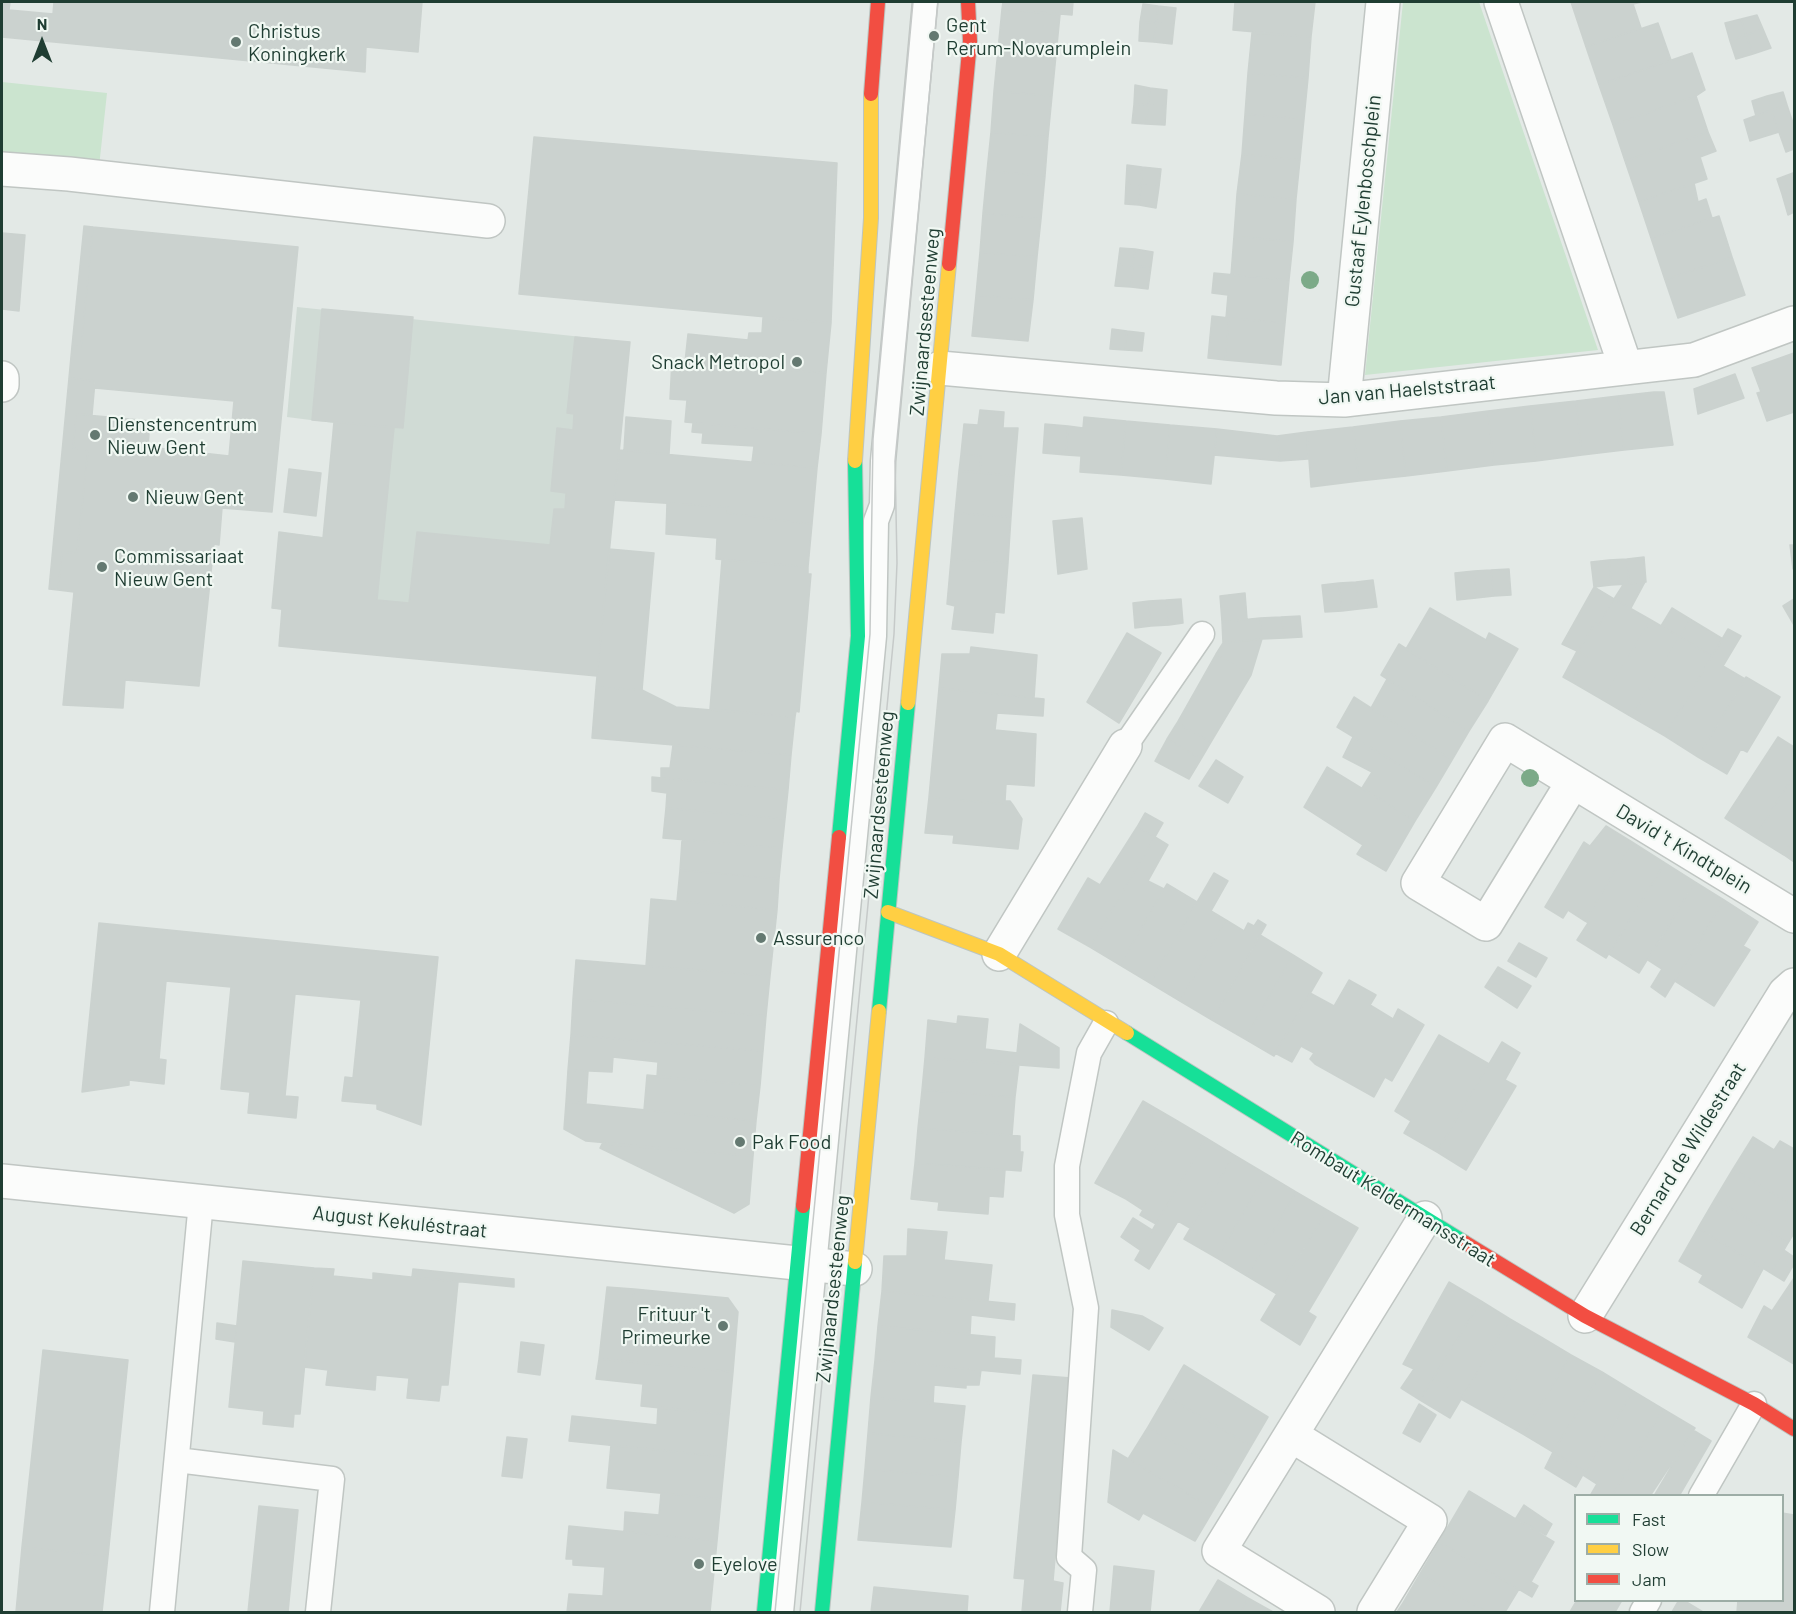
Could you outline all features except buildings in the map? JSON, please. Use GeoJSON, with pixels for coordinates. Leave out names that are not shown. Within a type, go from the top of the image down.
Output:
{"type":"FeatureCollection","features":[{"type":"Feature","properties":{"kind":"street","name":"Zwijnaardsesteenweg"},"geometry":{"type":"LineString","coordinates":[[764,1612],[858,636],[854,469],[871,218],[871,72],[878,2]]}},
{"type":"Feature","properties":{"kind":"street","name":"Zwijnaardsesteenweg"},"geometry":{"type":"LineString","coordinates":[[822,1612],[970,40],[968,2]]}},
{"type":"Feature","properties":{"kind":"street","name":"Gustaaf Eylenboschplein"},"geometry":{"type":"LineString","coordinates":[[1344,400],[1383,2]]}},
{"type":"Feature","properties":{"kind":"street"},"geometry":{"type":"LineString","coordinates":[[1502,2],[1626,368]]}},
{"type":"Feature","properties":{"kind":"street"},"geometry":{"type":"LineString","coordinates":[[2,169],[69,174],[488,221]]}},
{"type":"Feature","properties":{"kind":"street","name":"Jan van Haelststraat"},"geometry":{"type":"LineString","coordinates":[[940,368],[1276,398],[1344,400],[1694,360],[1794,323]]}},
{"type":"Feature","properties":{"kind":"street"},"geometry":{"type":"LineString","coordinates":[[2,378],[2,385]]}},
{"type":"Feature","properties":{"kind":"street","name":"David 't Kindtplein"},"geometry":{"type":"LineString","coordinates":[[1573,782],[1486,924],[1418,883],[1505,740],[1794,916]]}},
{"type":"Feature","properties":{"kind":"street"},"geometry":{"type":"LineString","coordinates":[[999,954],[1125,746]]}},
{"type":"Feature","properties":{"kind":"street","name":"Rombaut Keldermansstraat"},"geometry":{"type":"LineString","coordinates":[[888,912],[999,954],[1106,1023],[1585,1316],[1754,1404],[1794,1429]]}},
{"type":"Feature","properties":{"kind":"street","name":"Bernard de Wildestraat"},"geometry":{"type":"LineString","coordinates":[[1585,1316],[1785,993],[1794,985]]}},
{"type":"Feature","properties":{"kind":"street","name":"August Kekuléstraat"},"geometry":{"type":"LineString","coordinates":[[2,1181],[855,1269]]}},
{"type":"Feature","properties":{"kind":"street"},"geometry":{"type":"LineString","coordinates":[[1318,1612],[1219,1551],[1425,1218]]}},
{"type":"Feature","properties":{"kind":"street"},"geometry":{"type":"LineString","coordinates":[[1291,1435],[1430,1521],[1374,1612]]}},
{"type":"Feature","properties":{"kind":"lane"},"geometry":{"type":"LineString","coordinates":[[782,1612],[874,636],[876,521],[882,505],[925,2]]}},
{"type":"Feature","properties":{"kind":"lane"},"geometry":{"type":"LineString","coordinates":[[795,1612],[890,625],[890,521],[882,505]]}},
{"type":"Feature","properties":{"kind":"lane"},"geometry":{"type":"LineString","coordinates":[[1125,746],[1202,634]]}},
{"type":"Feature","properties":{"kind":"lane"},"geometry":{"type":"LineString","coordinates":[[1080,1612],[1084,1570],[1069,1557],[1086,1308],[1067,1215],[1067,1166],[1089,1053],[1106,1023]]}},
{"type":"Feature","properties":{"kind":"lane"},"geometry":{"type":"LineString","coordinates":[[162,1612],[201,1202]]}},
{"type":"Feature","properties":{"kind":"lane"},"geometry":{"type":"LineString","coordinates":[[1702,1494],[1754,1404]]}},
{"type":"Feature","properties":{"kind":"lane"},"geometry":{"type":"LineString","coordinates":[[177,1460],[332,1479],[318,1612]]}},
{"type":"Feature","properties":{"kind":"shaded area"},"geometry":{"type":"Polygon","coordinates":[[[297,307],[630,342],[597,676],[272,608],[279,532],[323,537],[334,423],[287,417],[297,307]]]}},
{"type":"Feature","properties":{"kind":"green space"},"geometry":{"type":"Polygon","coordinates":[[[1403,2],[1479,2],[1598,350],[1365,375],[1403,2]]]}},
{"type":"Feature","properties":{"kind":"green space"},"geometry":{"type":"Polygon","coordinates":[[[2,82],[107,93],[99,167],[2,157],[2,82]]]}},
{"type":"Feature","properties":{"kind":"tram line"},"geometry":{"type":"LineString","coordinates":[[775,1612],[870,634],[873,439],[913,2]]}},
{"type":"Feature","properties":{"kind":"tram line"},"geometry":{"type":"LineString","coordinates":[[800,1612],[894,634],[897,563],[895,461],[938,2]]}},
{"type":"Feature","properties":{"kind":"traffic: fast"},"geometry":{"type":"LineString","coordinates":[[839,837],[858,636],[855,461]]}},
{"type":"Feature","properties":{"kind":"traffic: fast"},"geometry":{"type":"LineString","coordinates":[[879,1011],[908,703]]}},
{"type":"Feature","properties":{"kind":"traffic: fast"},"geometry":{"type":"LineString","coordinates":[[1127,1033],[1464,1242]]}},
{"type":"Feature","properties":{"kind":"traffic: fast"},"geometry":{"type":"LineString","coordinates":[[764,1612],[803,1206]]}},
{"type":"Feature","properties":{"kind":"traffic: fast"},"geometry":{"type":"LineString","coordinates":[[822,1612],[855,1262]]}},
{"type":"Feature","properties":{"kind":"traffic: slow"},"geometry":{"type":"LineString","coordinates":[[855,461],[871,218],[871,94]]}},
{"type":"Feature","properties":{"kind":"traffic: slow"},"geometry":{"type":"LineString","coordinates":[[908,703],[949,264]]}},
{"type":"Feature","properties":{"kind":"traffic: slow"},"geometry":{"type":"LineString","coordinates":[[888,912],[999,954],[1127,1033]]}},
{"type":"Feature","properties":{"kind":"traffic: slow"},"geometry":{"type":"LineString","coordinates":[[855,1262],[879,1011]]}},
{"type":"Feature","properties":{"kind":"traffic: jam"},"geometry":{"type":"LineString","coordinates":[[871,94],[878,2]]}},
{"type":"Feature","properties":{"kind":"traffic: jam"},"geometry":{"type":"LineString","coordinates":[[949,264],[970,41],[968,2]]}},
{"type":"Feature","properties":{"kind":"traffic: jam"},"geometry":{"type":"LineString","coordinates":[[803,1206],[839,837]]}},
{"type":"Feature","properties":{"kind":"traffic: jam"},"geometry":{"type":"LineString","coordinates":[[1464,1242],[1585,1316],[1754,1404],[1794,1429]]}},
{"type":"Feature","properties":{"kind":"place","name":"Gent Rerum-Novarumplein"},"geometry":{"type":"Point","coordinates":[934,36]}},
{"type":"Feature","properties":{"kind":"place","name":"Christus Koningkerk"},"geometry":{"type":"Point","coordinates":[236,42]}},
{"type":"Feature","properties":{"kind":"place","name":"Snack Metropol"},"geometry":{"type":"Point","coordinates":[797,362]}},
{"type":"Feature","properties":{"kind":"place","name":"Dienstencentrum Nieuw Gent"},"geometry":{"type":"Point","coordinates":[95,435]}},
{"type":"Feature","properties":{"kind":"place","name":"Nieuw Gent"},"geometry":{"type":"Point","coordinates":[133,497]}},
{"type":"Feature","properties":{"kind":"place","name":"Commissariaat Nieuw Gent"},"geometry":{"type":"Point","coordinates":[102,567]}},
{"type":"Feature","properties":{"kind":"place","name":"Assurenco"},"geometry":{"type":"Point","coordinates":[761,938]}},
{"type":"Feature","properties":{"kind":"place","name":"Pak Food"},"geometry":{"type":"Point","coordinates":[740,1142]}},
{"type":"Feature","properties":{"kind":"place","name":"Frituur 't Primeurke"},"geometry":{"type":"Point","coordinates":[723,1326]}},
{"type":"Feature","properties":{"kind":"place","name":"Eyelove"},"geometry":{"type":"Point","coordinates":[699,1564]}}]}
